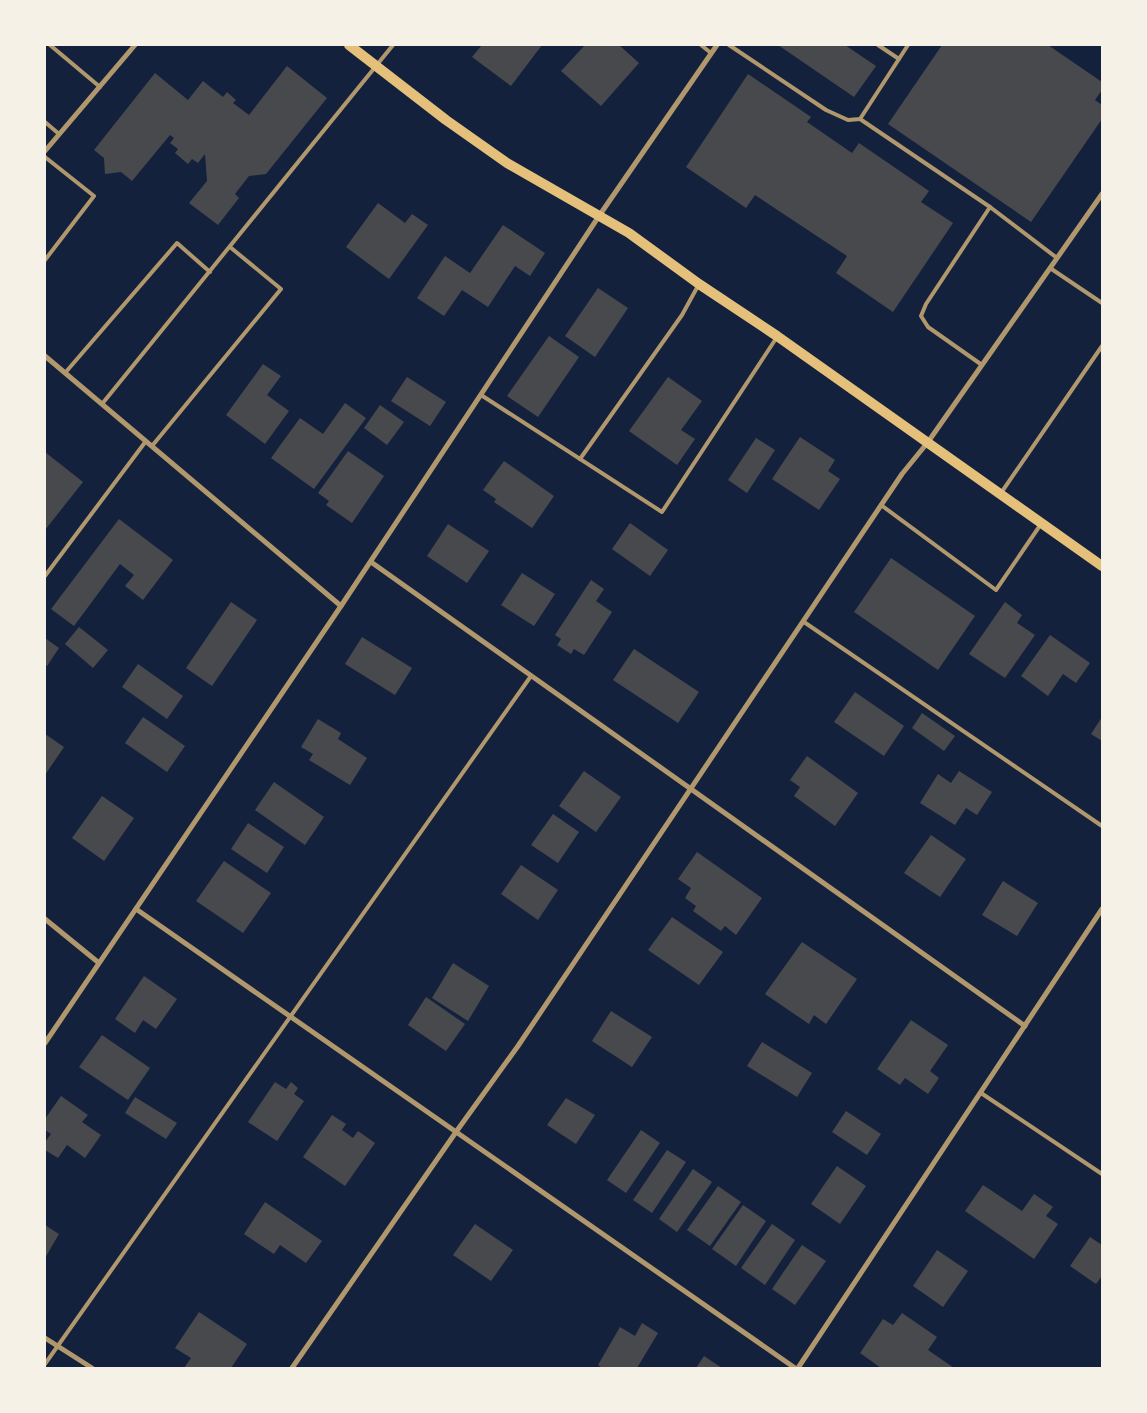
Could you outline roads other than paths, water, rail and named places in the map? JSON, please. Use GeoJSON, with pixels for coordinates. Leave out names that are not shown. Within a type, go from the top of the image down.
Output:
{"type":"FeatureCollection","features":[{"type":"Feature","properties":{"kind":"main road"},"geometry":{"type":"LineString","coordinates":[[349,45],[446,120],[507,163],[629,232],[699,284],[778,336],[1102,566]]}},
{"type":"Feature","properties":{"kind":"street"},"geometry":{"type":"LineString","coordinates":[[45,151],[135,45]]}},
{"type":"Feature","properties":{"kind":"street"},"geometry":{"type":"LineString","coordinates":[[45,1043],[342,606],[600,216],[717,45]]}},
{"type":"Feature","properties":{"kind":"street"},"geometry":{"type":"LineString","coordinates":[[292,1368],[518,1046],[902,474],[928,442],[1102,194]]}},
{"type":"Feature","properties":{"kind":"street"},"geometry":{"type":"LineString","coordinates":[[45,356],[342,606]]}},
{"type":"Feature","properties":{"kind":"street"},"geometry":{"type":"LineString","coordinates":[[371,562],[1025,1026]]}},
{"type":"Feature","properties":{"kind":"street"},"geometry":{"type":"LineString","coordinates":[[136,909],[796,1368],[1102,910]]}},
{"type":"Feature","properties":{"kind":"street"},"geometry":{"type":"LineString","coordinates":[[45,919],[99,963]]}},
{"type":"Feature","properties":{"kind":"street"},"geometry":{"type":"LineString","coordinates":[[45,1338],[92,1368]]}},
{"type":"Feature","properties":{"kind":"lane"},"geometry":{"type":"LineString","coordinates":[[50,45],[100,87]]}},
{"type":"Feature","properties":{"kind":"lane"},"geometry":{"type":"LineString","coordinates":[[102,404],[393,45]]}},
{"type":"Feature","properties":{"kind":"lane"},"geometry":{"type":"LineString","coordinates":[[700,45],[711,53]]}},
{"type":"Feature","properties":{"kind":"lane"},"geometry":{"type":"LineString","coordinates":[[729,45],[826,110],[848,120],[860,119],[990,206],[1057,258]]}},
{"type":"Feature","properties":{"kind":"lane"},"geometry":{"type":"LineString","coordinates":[[878,45],[899,59]]}},
{"type":"Feature","properties":{"kind":"lane"},"geometry":{"type":"LineString","coordinates":[[860,119],[908,45]]}},
{"type":"Feature","properties":{"kind":"lane"},"geometry":{"type":"LineString","coordinates":[[45,122],[59,134]]}},
{"type":"Feature","properties":{"kind":"lane"},"geometry":{"type":"LineString","coordinates":[[45,157],[94,196],[45,260]]}},
{"type":"Feature","properties":{"kind":"lane"},"geometry":{"type":"LineString","coordinates":[[982,365],[928,327],[922,316],[926,304],[990,206]]}},
{"type":"Feature","properties":{"kind":"lane"},"geometry":{"type":"LineString","coordinates":[[65,373],[177,243],[210,272]]}},
{"type":"Feature","properties":{"kind":"lane"},"geometry":{"type":"LineString","coordinates":[[152,446],[281,289],[230,247]]}},
{"type":"Feature","properties":{"kind":"lane"},"geometry":{"type":"LineString","coordinates":[[1050,268],[1102,303]]}},
{"type":"Feature","properties":{"kind":"lane"},"geometry":{"type":"LineString","coordinates":[[580,459],[682,315],[699,284]]}},
{"type":"Feature","properties":{"kind":"lane"},"geometry":{"type":"LineString","coordinates":[[481,395],[662,512],[778,336]]}},
{"type":"Feature","properties":{"kind":"lane"},"geometry":{"type":"LineString","coordinates":[[1000,494],[1102,346]]}},
{"type":"Feature","properties":{"kind":"lane"},"geometry":{"type":"LineString","coordinates":[[45,576],[146,441]]}},
{"type":"Feature","properties":{"kind":"lane"},"geometry":{"type":"LineString","coordinates":[[881,505],[996,590],[1041,523]]}},
{"type":"Feature","properties":{"kind":"lane"},"geometry":{"type":"LineString","coordinates":[[804,622],[1102,826]]}},
{"type":"Feature","properties":{"kind":"lane"},"geometry":{"type":"LineString","coordinates":[[45,1364],[530,676]]}},
{"type":"Feature","properties":{"kind":"lane"},"geometry":{"type":"LineString","coordinates":[[981,1093],[1102,1174]]}}]}
